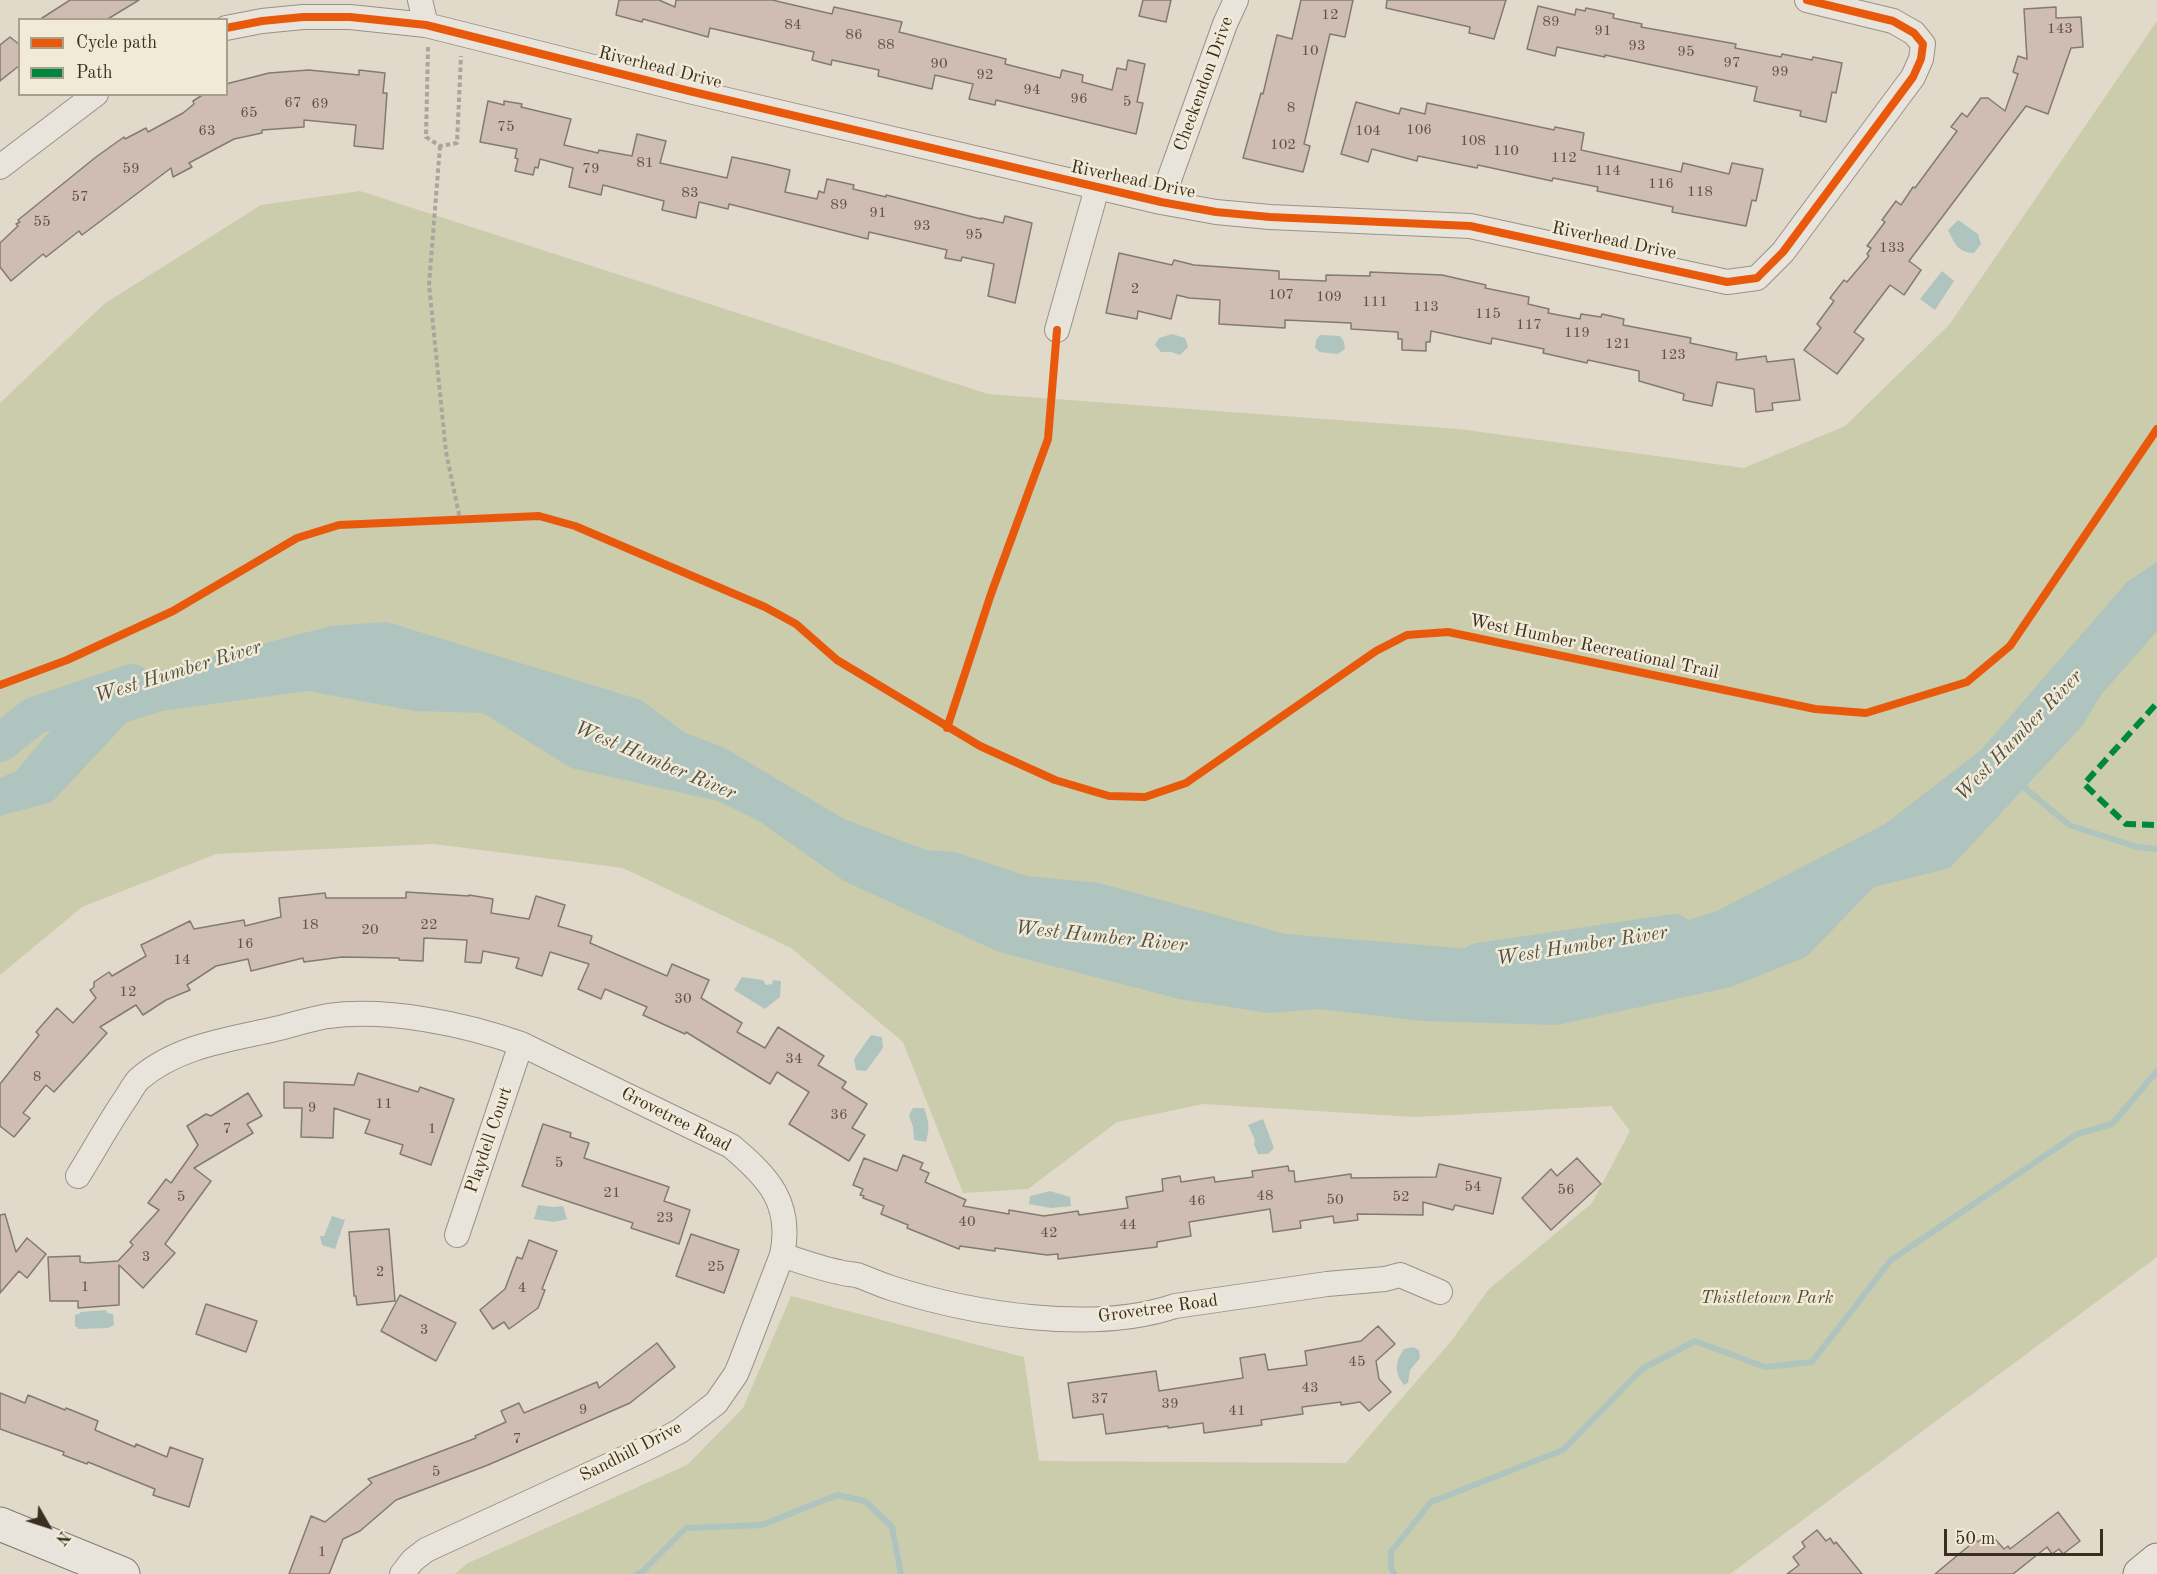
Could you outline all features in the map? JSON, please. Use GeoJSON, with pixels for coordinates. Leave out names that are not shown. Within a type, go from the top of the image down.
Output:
{"type":"FeatureCollection","features":[{"type":"Feature","properties":{"kind":"main road"},"geometry":{"type":"LineString","coordinates":[[0,1524],[123,1574]]}},
{"type":"Feature","properties":{"kind":"main road"},"geometry":{"type":"LineString","coordinates":[[2140,1574],[2157,1560]]}},
{"type":"Feature","properties":{"kind":"street"},"geometry":{"type":"LineString","coordinates":[[420,0],[428,25]]}},
{"type":"Feature","properties":{"kind":"street","name":"Checkendon Drive"},"geometry":{"type":"LineString","coordinates":[[1161,202],[1225,24],[1236,0]]}},
{"type":"Feature","properties":{"kind":"street","name":"Riverhead Drive"},"geometry":{"type":"LineString","coordinates":[[228,28],[303,16],[351,17],[428,25],[689,91],[1097,188],[1216,213],[1470,226],[1727,282],[1757,278],[1783,252],[1913,78],[1921,59],[1923,44],[1914,33],[1893,21],[1807,0]]}},
{"type":"Feature","properties":{"kind":"street"},"geometry":{"type":"LineString","coordinates":[[0,167],[93,96]]}},
{"type":"Feature","properties":{"kind":"street"},"geometry":{"type":"LineString","coordinates":[[1057,330],[1097,188]]}},
{"type":"Feature","properties":{"kind":"street","name":"Grovetree Road"},"geometry":{"type":"LineString","coordinates":[[78,1176],[138,1080],[168,1059],[238,1036],[329,1016],[433,1020],[496,1035],[521,1044],[731,1146],[771,1183],[782,1204],[785,1241],[782,1255],[838,1272],[856,1275],[891,1288],[949,1303],[1024,1317],[1120,1318],[1157,1312],[1175,1306],[1327,1284],[1385,1279],[1400,1275],[1440,1292]]}},
{"type":"Feature","properties":{"kind":"street","name":"Playdell Court"},"geometry":{"type":"LineString","coordinates":[[457,1235],[521,1044]]}},
{"type":"Feature","properties":{"kind":"street","name":"Sandhill Drive"},"geometry":{"type":"LineString","coordinates":[[402,1574],[413,1560],[426,1550],[649,1447],[680,1431],[716,1403],[736,1374],[782,1255]]}},
{"type":"Feature","properties":{"kind":"path"},"geometry":{"type":"LineString","coordinates":[[428,25],[426,137],[440,146],[457,143],[463,34]]}},
{"type":"Feature","properties":{"kind":"path"},"geometry":{"type":"LineString","coordinates":[[440,146],[429,285],[446,452],[460,519]]}},
{"type":"Feature","properties":{"kind":"path"},"geometry":{"type":"LineString","coordinates":[[947,728],[991,594],[1048,439],[1057,330]]}},
{"type":"Feature","properties":{"kind":"path"},"geometry":{"type":"LineString","coordinates":[[449,520],[471,519]]}},
{"type":"Feature","properties":{"kind":"path"},"geometry":{"type":"LineString","coordinates":[[937,721],[955,732]]}},
{"type":"Feature","properties":{"kind":"green space","name":"Thistletown Park"},"geometry":{"type":"Polygon","coordinates":[[[2157,21],[2157,1257],[1730,1574],[455,1574],[468,1563],[687,1465],[743,1408],[791,1296],[1024,1357],[1039,1461],[1346,1463],[1452,1340],[1489,1289],[1592,1203],[1630,1131],[1611,1106],[1415,1117],[1203,1104],[1117,1122],[1028,1189],[963,1193],[903,1042],[791,948],[623,868],[434,844],[216,854],[82,907],[0,975],[0,403],[104,304],[261,205],[360,191],[988,394],[1459,429],[1744,468],[1845,426],[1949,325],[2157,21]]]}},
{"type":"Feature","properties":{"kind":"water"},"geometry":{"type":"Polygon","coordinates":[[[1958,220],[1978,234],[1981,244],[1974,253],[1960,249],[1948,230],[1958,220]]]}},
{"type":"Feature","properties":{"kind":"water"},"geometry":{"type":"Polygon","coordinates":[[[1942,271],[1954,281],[1935,310],[1920,299],[1942,271]]]}},
{"type":"Feature","properties":{"kind":"water"},"geometry":{"type":"Polygon","coordinates":[[[1172,334],[1185,338],[1188,347],[1180,355],[1161,352],[1155,345],[1159,338],[1172,334]]]}},
{"type":"Feature","properties":{"kind":"water"},"geometry":{"type":"Polygon","coordinates":[[[1320,335],[1340,336],[1345,349],[1338,354],[1320,352],[1315,348],[1316,340],[1320,335]]]}},
{"type":"Feature","properties":{"kind":"water"},"geometry":{"type":"Polygon","coordinates":[[[2157,562],[2157,631],[2100,696],[2083,725],[1950,868],[1874,887],[1806,957],[1731,987],[1557,1025],[1422,1021],[1319,1009],[1268,1013],[1179,999],[999,952],[844,881],[759,821],[718,801],[571,768],[483,713],[415,711],[307,691],[162,711],[127,722],[52,802],[0,816],[0,778],[16,771],[72,705],[119,681],[331,626],[387,622],[641,700],[685,733],[723,747],[844,819],[926,850],[955,852],[1027,876],[1099,883],[1286,934],[1569,957],[1717,911],[1885,824],[1981,750],[2127,582],[2157,562]]]}},
{"type":"Feature","properties":{"kind":"water"},"geometry":{"type":"Polygon","coordinates":[[[742,977],[763,980],[766,985],[772,984],[773,980],[781,981],[780,997],[765,1009],[734,990],[742,977]]]}},
{"type":"Feature","properties":{"kind":"water"},"geometry":{"type":"Polygon","coordinates":[[[871,1035],[882,1037],[883,1048],[866,1071],[856,1070],[854,1059],[871,1035]]]}},
{"type":"Feature","properties":{"kind":"water"},"geometry":{"type":"Polygon","coordinates":[[[913,1108],[924,1108],[928,1125],[926,1142],[914,1140],[909,1115],[913,1108]]]}},
{"type":"Feature","properties":{"kind":"water"},"geometry":{"type":"Polygon","coordinates":[[[1263,1119],[1274,1148],[1268,1154],[1258,1154],[1248,1125],[1263,1119]]]}},
{"type":"Feature","properties":{"kind":"water"},"geometry":{"type":"Polygon","coordinates":[[[1050,1191],[1070,1197],[1071,1206],[1051,1208],[1029,1204],[1030,1196],[1050,1191]]]}},
{"type":"Feature","properties":{"kind":"water"},"geometry":{"type":"Polygon","coordinates":[[[538,1205],[563,1206],[567,1219],[554,1222],[534,1219],[538,1205]]]}},
{"type":"Feature","properties":{"kind":"water"},"geometry":{"type":"Polygon","coordinates":[[[332,1216],[345,1220],[335,1249],[322,1245],[320,1236],[324,1236],[332,1216]]]}},
{"type":"Feature","properties":{"kind":"water"},"geometry":{"type":"Polygon","coordinates":[[[106,1310],[107,1313],[113,1314],[114,1325],[108,1328],[78,1329],[75,1327],[75,1315],[81,1312],[106,1310]]]}},
{"type":"Feature","properties":{"kind":"water"},"geometry":{"type":"Polygon","coordinates":[[[1413,1347],[1419,1350],[1420,1358],[1410,1370],[1408,1383],[1404,1385],[1397,1371],[1397,1363],[1404,1349],[1413,1347]]]}},
{"type":"Feature","properties":{"kind":"building"},"geometry":{"type":"Polygon","coordinates":[[[70,0],[139,0],[109,18],[42,18],[70,0]]]}},
{"type":"Feature","properties":{"kind":"building"},"geometry":{"type":"Polygon","coordinates":[[[619,0],[659,0],[675,7],[676,0],[772,0],[832,14],[834,7],[902,22],[899,32],[1006,59],[1005,64],[1060,78],[1062,70],[1083,75],[1082,82],[1112,90],[1117,68],[1126,70],[1128,60],[1145,64],[1137,102],[1143,103],[1136,134],[996,100],[995,105],[969,99],[973,84],[935,75],[932,89],[878,76],[879,70],[832,60],[831,65],[812,60],[814,52],[710,28],[708,37],[643,19],[642,22],[616,15],[619,0]]]}},
{"type":"Feature","properties":{"kind":"building"},"geometry":{"type":"Polygon","coordinates":[[[1143,0],[1171,0],[1166,22],[1139,16],[1143,0]]]}},
{"type":"Feature","properties":{"kind":"building"},"geometry":{"type":"Polygon","coordinates":[[[1301,0],[1353,0],[1345,37],[1330,34],[1304,144],[1310,146],[1303,172],[1243,158],[1261,93],[1263,94],[1277,35],[1292,39],[1301,0]]]}},
{"type":"Feature","properties":{"kind":"building"},"geometry":{"type":"Polygon","coordinates":[[[1387,0],[1506,0],[1494,39],[1469,33],[1470,27],[1386,8],[1387,0]]]}},
{"type":"Feature","properties":{"kind":"building"},"geometry":{"type":"Polygon","coordinates":[[[1538,6],[1575,15],[1576,9],[1585,11],[1586,8],[1614,14],[1613,18],[1642,24],[1641,27],[1736,44],[1735,48],[1781,57],[1782,54],[1812,60],[1813,57],[1842,63],[1836,93],[1832,92],[1826,122],[1800,116],[1801,111],[1754,101],[1757,87],[1557,47],[1555,56],[1527,49],[1538,6]]]}},
{"type":"Feature","properties":{"kind":"building"},"geometry":{"type":"Polygon","coordinates":[[[2056,7],[2056,18],[2081,17],[2083,47],[2071,48],[2048,114],[2026,106],[1909,261],[1921,270],[1904,295],[1890,285],[1854,332],[1864,339],[1837,374],[1804,350],[1821,328],[1817,324],[1834,301],[1830,298],[1844,280],[1847,282],[1869,256],[1867,254],[1871,248],[1867,246],[1885,222],[1882,220],[1896,201],[1901,205],[1913,187],[1915,188],[1957,131],[1951,127],[1962,113],[1967,117],[1981,98],[1988,98],[2005,111],[2018,74],[2013,72],[2018,56],[2027,59],[2024,9],[2056,7]]]}},
{"type":"Feature","properties":{"kind":"building"},"geometry":{"type":"Polygon","coordinates":[[[10,37],[18,43],[18,67],[0,81],[0,45],[10,37]]]}},
{"type":"Feature","properties":{"kind":"building"},"geometry":{"type":"Polygon","coordinates":[[[309,70],[359,75],[359,70],[385,73],[383,93],[387,93],[383,149],[354,146],[356,125],[304,120],[304,127],[262,130],[262,133],[234,139],[189,163],[192,167],[173,177],[171,168],[82,235],[79,231],[46,257],[43,254],[11,281],[0,267],[0,243],[18,226],[16,224],[20,222],[18,220],[96,157],[124,137],[125,139],[146,128],[148,132],[183,113],[201,96],[228,96],[228,83],[269,73],[309,70]]]}},
{"type":"Feature","properties":{"kind":"building"},"geometry":{"type":"Polygon","coordinates":[[[488,101],[504,105],[504,101],[522,104],[521,107],[571,119],[564,145],[598,153],[599,150],[632,156],[637,134],[666,141],[660,163],[727,178],[732,157],[790,170],[785,192],[817,199],[819,191],[824,193],[827,179],[854,185],[853,189],[981,219],[1003,223],[1005,216],[1032,223],[1015,303],[988,296],[994,264],[962,257],[961,261],[945,258],[947,250],[869,232],[868,239],[729,204],[728,209],[699,202],[696,218],[662,210],[664,201],[603,185],[601,195],[569,187],[573,168],[540,159],[533,175],[515,171],[518,159],[515,158],[517,149],[480,142],[488,101]]]}},
{"type":"Feature","properties":{"kind":"building"},"geometry":{"type":"Polygon","coordinates":[[[1356,102],[1399,114],[1401,108],[1425,114],[1427,103],[1554,130],[1555,127],[1584,133],[1581,150],[1681,172],[1683,163],[1729,174],[1732,163],[1763,169],[1756,201],[1752,200],[1746,226],[1672,212],[1673,207],[1597,191],[1598,187],[1553,178],[1552,181],[1478,165],[1477,168],[1418,156],[1417,161],[1372,149],[1368,162],[1341,154],[1356,102]]]}},
{"type":"Feature","properties":{"kind":"building"},"geometry":{"type":"Polygon","coordinates":[[[1119,253],[1172,265],[1174,260],[1194,265],[1279,271],[1279,279],[1326,281],[1326,275],[1370,276],[1370,272],[1442,275],[1486,285],[1485,288],[1529,297],[1528,304],[1549,309],[1548,313],[1580,319],[1581,314],[1601,317],[1602,314],[1624,319],[1623,325],[1691,338],[1690,343],[1737,353],[1736,360],[1766,356],[1767,362],[1794,359],[1800,400],[1772,403],[1773,410],[1756,412],[1754,389],[1717,382],[1712,406],[1683,400],[1684,394],[1639,381],[1639,371],[1588,360],[1587,363],[1543,353],[1544,349],[1492,338],[1491,344],[1431,331],[1430,342],[1426,342],[1426,351],[1402,350],[1402,339],[1398,339],[1398,332],[1351,329],[1351,323],[1285,320],[1285,328],[1219,324],[1220,300],[1177,295],[1171,319],[1138,311],[1137,319],[1106,313],[1119,253]]]}},
{"type":"Feature","properties":{"kind":"building"},"geometry":{"type":"Polygon","coordinates":[[[406,892],[469,895],[493,899],[491,913],[529,919],[536,896],[565,905],[558,926],[592,936],[590,943],[667,976],[672,964],[709,980],[701,998],[742,1023],[737,1032],[765,1048],[778,1027],[824,1056],[818,1065],[846,1082],[842,1088],[867,1104],[852,1128],[865,1135],[849,1161],[789,1124],[809,1092],[777,1072],[770,1084],[686,1032],[685,1034],[643,1015],[647,1007],[605,989],[601,999],[578,989],[589,964],[550,952],[542,976],[516,968],[519,958],[483,951],[481,963],[465,962],[467,940],[424,938],[423,961],[399,960],[399,958],[342,957],[304,962],[303,958],[251,971],[248,959],[216,966],[187,985],[190,990],[166,1000],[143,1015],[136,1005],[100,1027],[107,1033],[54,1092],[46,1085],[23,1113],[30,1118],[14,1137],[0,1126],[0,1084],[39,1035],[36,1032],[57,1008],[73,1023],[96,998],[90,990],[94,987],[94,982],[109,972],[112,976],[146,956],[141,945],[190,921],[194,929],[244,920],[245,926],[281,917],[279,898],[325,893],[326,898],[406,898],[406,892]]]}},
{"type":"Feature","properties":{"kind":"building"},"geometry":{"type":"Polygon","coordinates":[[[358,1073],[418,1092],[420,1087],[454,1099],[431,1165],[400,1154],[403,1145],[365,1133],[370,1120],[334,1108],[333,1138],[301,1137],[302,1108],[284,1108],[284,1082],[354,1085],[358,1073]]]}},
{"type":"Feature","properties":{"kind":"building"},"geometry":{"type":"Polygon","coordinates":[[[248,1093],[262,1116],[247,1124],[253,1133],[194,1168],[211,1181],[165,1244],[175,1253],[143,1288],[119,1265],[119,1305],[78,1308],[78,1301],[50,1301],[48,1257],[80,1256],[80,1262],[87,1263],[118,1261],[133,1245],[130,1242],[159,1210],[148,1203],[166,1179],[171,1183],[198,1145],[187,1126],[206,1114],[211,1116],[248,1093]]]}},
{"type":"Feature","properties":{"kind":"building"},"geometry":{"type":"Polygon","coordinates":[[[543,1124],[571,1133],[570,1137],[589,1143],[584,1158],[669,1187],[664,1201],[690,1210],[679,1244],[631,1228],[633,1223],[522,1186],[543,1124]]]}},
{"type":"Feature","properties":{"kind":"building"},"geometry":{"type":"Polygon","coordinates":[[[903,1155],[923,1163],[920,1169],[929,1173],[925,1182],[966,1200],[963,1206],[1009,1214],[1009,1210],[1044,1216],[1078,1211],[1079,1215],[1128,1208],[1126,1197],[1163,1191],[1162,1179],[1180,1176],[1181,1182],[1214,1177],[1215,1182],[1253,1177],[1252,1171],[1288,1166],[1289,1171],[1294,1171],[1295,1182],[1351,1174],[1351,1178],[1436,1177],[1439,1164],[1501,1178],[1493,1214],[1455,1205],[1453,1210],[1423,1202],[1423,1215],[1357,1214],[1358,1220],[1334,1223],[1333,1216],[1300,1221],[1301,1228],[1273,1232],[1270,1209],[1189,1222],[1191,1236],[1157,1242],[1157,1247],[1058,1259],[1058,1254],[1047,1255],[995,1248],[995,1251],[960,1246],[959,1249],[907,1228],[908,1225],[881,1214],[884,1206],[863,1198],[864,1196],[860,1195],[863,1189],[853,1185],[864,1158],[897,1171],[903,1155]]]}},
{"type":"Feature","properties":{"kind":"building"},"geometry":{"type":"Polygon","coordinates":[[[1577,1158],[1601,1184],[1551,1230],[1522,1198],[1551,1169],[1557,1176],[1577,1158]]]}},
{"type":"Feature","properties":{"kind":"building"},"geometry":{"type":"Polygon","coordinates":[[[5,1214],[16,1252],[27,1238],[46,1254],[27,1278],[19,1271],[0,1293],[0,1215],[5,1214]]]}},
{"type":"Feature","properties":{"kind":"building"},"geometry":{"type":"Polygon","coordinates":[[[389,1229],[395,1301],[357,1305],[356,1296],[354,1296],[349,1232],[389,1229]]]}},
{"type":"Feature","properties":{"kind":"building"},"geometry":{"type":"Polygon","coordinates":[[[691,1234],[739,1250],[724,1293],[676,1276],[691,1234]]]}},
{"type":"Feature","properties":{"kind":"building"},"geometry":{"type":"Polygon","coordinates":[[[529,1240],[557,1251],[542,1289],[545,1290],[538,1308],[509,1329],[504,1322],[493,1329],[480,1310],[505,1289],[517,1257],[522,1259],[529,1240]]]}},
{"type":"Feature","properties":{"kind":"building"},"geometry":{"type":"Polygon","coordinates":[[[400,1295],[456,1323],[436,1361],[381,1331],[400,1295]]]}},
{"type":"Feature","properties":{"kind":"building"},"geometry":{"type":"Polygon","coordinates":[[[206,1304],[257,1321],[246,1352],[196,1334],[206,1304]]]}},
{"type":"Feature","properties":{"kind":"building"},"geometry":{"type":"Polygon","coordinates":[[[1378,1326],[1395,1344],[1376,1361],[1379,1379],[1391,1392],[1369,1411],[1360,1402],[1302,1407],[1303,1414],[1261,1420],[1262,1425],[1204,1433],[1203,1423],[1106,1434],[1103,1414],[1073,1418],[1068,1383],[1156,1371],[1159,1391],[1243,1378],[1240,1358],[1265,1354],[1268,1370],[1307,1365],[1305,1351],[1361,1341],[1378,1326]]]}},
{"type":"Feature","properties":{"kind":"building"},"geometry":{"type":"Polygon","coordinates":[[[657,1343],[675,1367],[630,1403],[488,1465],[396,1500],[360,1531],[343,1539],[329,1574],[289,1574],[311,1516],[325,1522],[372,1483],[368,1479],[476,1438],[475,1436],[506,1422],[501,1411],[519,1403],[524,1413],[597,1382],[599,1388],[657,1343]]]}},
{"type":"Feature","properties":{"kind":"building"},"geometry":{"type":"Polygon","coordinates":[[[0,1393],[25,1403],[28,1395],[81,1414],[98,1421],[95,1430],[135,1447],[136,1444],[167,1457],[170,1447],[203,1459],[189,1507],[153,1495],[155,1489],[0,1429],[0,1393]]]}},
{"type":"Feature","properties":{"kind":"building"},"geometry":{"type":"Polygon","coordinates":[[[2058,1512],[2080,1541],[2063,1554],[2059,1549],[2052,1554],[2047,1547],[2013,1574],[1935,1574],[1976,1540],[1978,1542],[1984,1537],[1989,1544],[1995,1539],[2004,1549],[2008,1546],[2010,1549],[2058,1512]]]}},
{"type":"Feature","properties":{"kind":"building"},"geometry":{"type":"Polygon","coordinates":[[[1817,1530],[1826,1541],[1830,1538],[1834,1544],[1836,1542],[1862,1574],[1787,1574],[1799,1565],[1793,1557],[1805,1547],[1802,1542],[1817,1530]]]}},
{"type":"Feature","properties":{"kind":"waterway","name":"West Humber River"},"geometry":{"type":"LineString","coordinates":[[0,743],[34,716],[132,683]]}},
{"type":"Feature","properties":{"kind":"waterway"},"geometry":{"type":"LineString","coordinates":[[2020,785],[2069,825],[2137,847],[2157,849]]}},
{"type":"Feature","properties":{"kind":"waterway","name":"West Humber River"},"geometry":{"type":"LineString","coordinates":[[1478,962],[1674,933]]}},
{"type":"Feature","properties":{"kind":"waterway"},"geometry":{"type":"LineString","coordinates":[[1394,1574],[1391,1567],[1391,1552],[1431,1502],[1563,1450],[1642,1369],[1695,1341],[1765,1367],[1812,1362],[1891,1260],[2077,1134],[2112,1124],[2157,1071]]}},
{"type":"Feature","properties":{"kind":"waterway"},"geometry":{"type":"LineString","coordinates":[[637,1574],[642,1572],[686,1528],[762,1525],[837,1495],[865,1501],[892,1527],[901,1574]]}},
{"type":"Feature","properties":{"kind":"marked path"},"geometry":{"type":"LineString","coordinates":[[2154,825],[2126,824],[2084,784],[2157,703]]}},
{"type":"Feature","properties":{"kind":"cycle path"},"geometry":{"type":"LineString","coordinates":[[228,28],[303,17],[350,17],[426,25],[689,91],[1161,202],[1216,212],[1270,217],[1470,226],[1727,282],[1757,278],[1783,252],[1913,77],[1921,59],[1923,44],[1914,33],[1893,21],[1807,0]]}},
{"type":"Feature","properties":{"kind":"cycle path"},"geometry":{"type":"LineString","coordinates":[[947,728],[991,594],[1048,439],[1057,330]]}},
{"type":"Feature","properties":{"kind":"cycle path","name":"West Humber Recreational Trail"},"geometry":{"type":"LineString","coordinates":[[0,685],[67,660],[173,611],[297,538],[339,525],[539,516],[575,526],[765,607],[796,624],[837,660],[980,746],[1055,780],[1109,796],[1145,797],[1186,783],[1376,651],[1407,635],[1448,632],[1815,709],[1866,713],[1967,682],[2010,646],[2157,429]]}}]}
